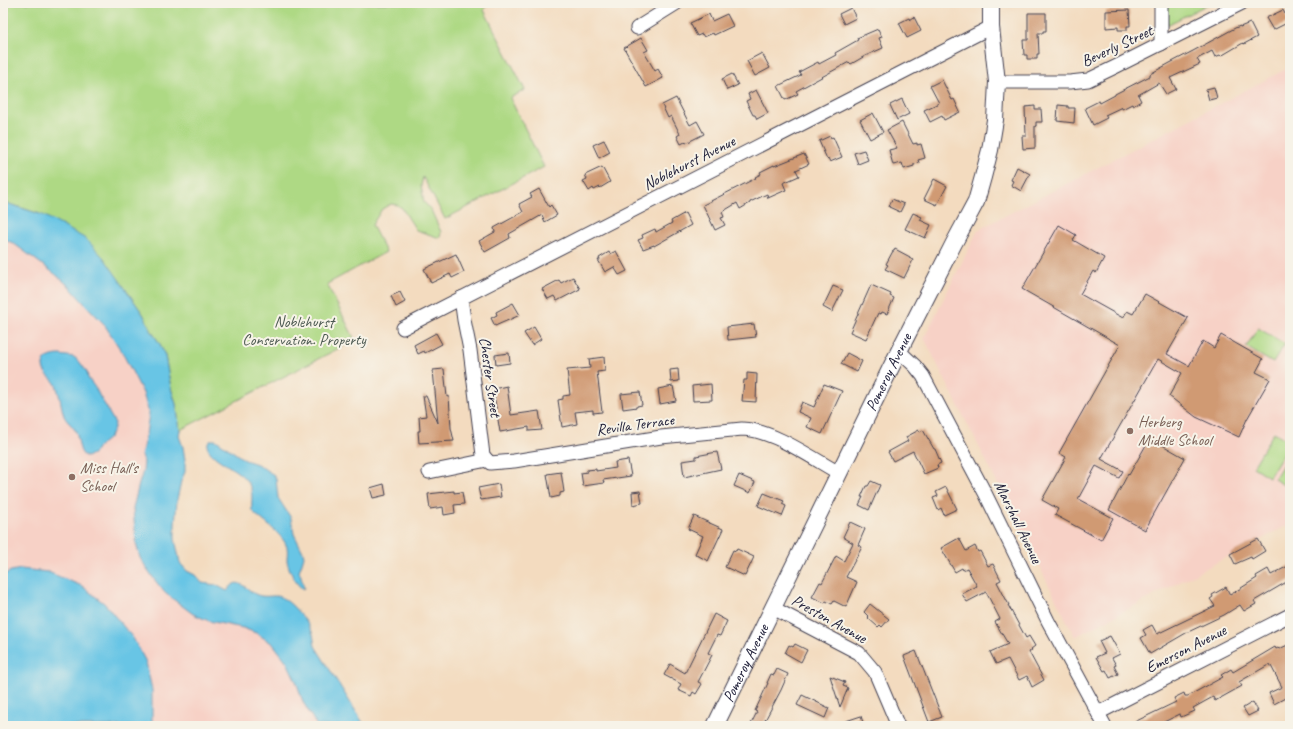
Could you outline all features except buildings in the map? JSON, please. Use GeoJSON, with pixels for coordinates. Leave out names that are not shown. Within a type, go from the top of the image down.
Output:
{"type":"FeatureCollection","features":[{"type":"Feature","properties":{"kind":"street"},"geometry":{"type":"LineString","coordinates":[[637,28],[677,3]]}},
{"type":"Feature","properties":{"kind":"street","name":"Pomeroy Avenue"},"geometry":{"type":"LineString","coordinates":[[716,726],[899,351],[976,202],[990,150],[995,120],[997,82],[991,27],[991,3]]}},
{"type":"Feature","properties":{"kind":"street"},"geometry":{"type":"LineString","coordinates":[[1161,3],[1161,44]]}},
{"type":"Feature","properties":{"kind":"street","name":"Beverly Street"},"geometry":{"type":"LineString","coordinates":[[997,82],[1070,82],[1088,80],[1242,3]]}},
{"type":"Feature","properties":{"kind":"street","name":"Noblehurst Avenue"},"geometry":{"type":"LineString","coordinates":[[403,328],[991,27]]}},
{"type":"Feature","properties":{"kind":"street","name":"Chester Street"},"geometry":{"type":"LineString","coordinates":[[461,298],[470,350],[484,455],[487,460]]}},
{"type":"Feature","properties":{"kind":"street","name":"Marshall Avenue"},"geometry":{"type":"LineString","coordinates":[[899,351],[923,376],[985,493],[1048,621],[1105,726]]}},
{"type":"Feature","properties":{"kind":"street","name":"Revilla Terrace"},"geometry":{"type":"LineString","coordinates":[[429,472],[487,460],[490,463],[514,461],[661,437],[753,429],[784,442],[839,473]]}},
{"type":"Feature","properties":{"kind":"street","name":"Preston Avenue"},"geometry":{"type":"LineString","coordinates":[[773,608],[859,653],[875,672],[898,726]]}},
{"type":"Feature","properties":{"kind":"street","name":"Emerson Avenue"},"geometry":{"type":"LineString","coordinates":[[1098,713],[1290,615]]}},
{"type":"Feature","properties":{"kind":"shaded area","name":"Herberg Middle School"},"geometry":{"type":"Polygon","coordinates":[[[1290,67],[1290,524],[1075,637],[924,338],[978,230],[1290,67]]]}},
{"type":"Feature","properties":{"kind":"shaded area","name":"Miss Hall's School"},"geometry":{"type":"Polygon","coordinates":[[[3,239],[13,243],[55,274],[69,286],[104,324],[122,352],[143,393],[149,414],[141,456],[144,462],[143,471],[133,508],[136,543],[140,558],[165,593],[209,621],[243,628],[256,633],[273,644],[287,662],[296,681],[303,702],[317,726],[3,726],[3,239]]]}},
{"type":"Feature","properties":{"kind":"green space","name":"Noblehurst Conservation. Property"},"geometry":{"type":"Polygon","coordinates":[[[3,3],[488,3],[484,10],[525,90],[510,98],[544,167],[445,219],[423,177],[421,186],[424,202],[431,210],[441,232],[440,238],[416,230],[402,208],[391,204],[382,209],[372,225],[386,252],[327,284],[355,340],[180,430],[176,404],[171,388],[165,356],[143,314],[121,283],[43,215],[3,202],[3,3]]]}},
{"type":"Feature","properties":{"kind":"green space"},"geometry":{"type":"Polygon","coordinates":[[[1166,3],[1210,3],[1167,25],[1166,3]]]}},
{"type":"Feature","properties":{"kind":"green space"},"geometry":{"type":"Polygon","coordinates":[[[1258,328],[1285,344],[1273,363],[1246,347],[1258,328]]]}},
{"type":"Feature","properties":{"kind":"green space"},"geometry":{"type":"Polygon","coordinates":[[[1274,432],[1290,442],[1269,477],[1253,467],[1274,432]]]}},
{"type":"Feature","properties":{"kind":"green space"},"geometry":{"type":"Polygon","coordinates":[[[1290,453],[1290,489],[1274,479],[1290,453]]]}},
{"type":"Feature","properties":{"kind":"water"},"geometry":{"type":"Polygon","coordinates":[[[3,202],[43,215],[86,239],[104,258],[143,314],[160,344],[165,356],[171,388],[176,404],[180,430],[179,436],[183,447],[185,460],[185,472],[181,481],[177,500],[175,524],[175,539],[180,563],[187,571],[195,575],[202,583],[216,585],[227,591],[237,583],[253,593],[265,596],[277,596],[289,603],[308,624],[313,634],[315,646],[365,726],[317,726],[303,702],[296,681],[287,662],[273,644],[256,633],[243,628],[209,621],[193,614],[165,593],[154,579],[140,558],[136,543],[133,508],[143,471],[144,462],[141,456],[149,414],[143,393],[122,352],[104,324],[69,286],[55,274],[13,243],[3,239],[3,202]]]}},
{"type":"Feature","properties":{"kind":"water"},"geometry":{"type":"Polygon","coordinates":[[[60,355],[74,357],[79,361],[87,372],[88,378],[96,389],[115,423],[109,438],[97,448],[94,453],[87,457],[80,449],[77,433],[64,416],[56,385],[43,368],[44,362],[47,358],[60,355]]]}},
{"type":"Feature","properties":{"kind":"water"},"geometry":{"type":"Polygon","coordinates":[[[211,440],[216,440],[245,460],[257,464],[274,475],[276,479],[278,498],[291,518],[294,534],[303,552],[304,556],[299,571],[303,589],[295,580],[289,568],[287,560],[287,547],[285,542],[277,532],[252,511],[252,492],[247,482],[235,470],[210,452],[207,446],[211,440]]]}},
{"type":"Feature","properties":{"kind":"water"},"geometry":{"type":"Polygon","coordinates":[[[21,569],[48,572],[82,586],[105,604],[133,638],[146,662],[152,690],[152,726],[3,726],[3,575],[11,571],[21,569]]]}},
{"type":"Feature","properties":{"kind":"place","name":"Herberg Middle School"},"geometry":{"type":"Point","coordinates":[1130,431]}},
{"type":"Feature","properties":{"kind":"place","name":"Miss Hall's School"},"geometry":{"type":"Point","coordinates":[72,477]}}]}
